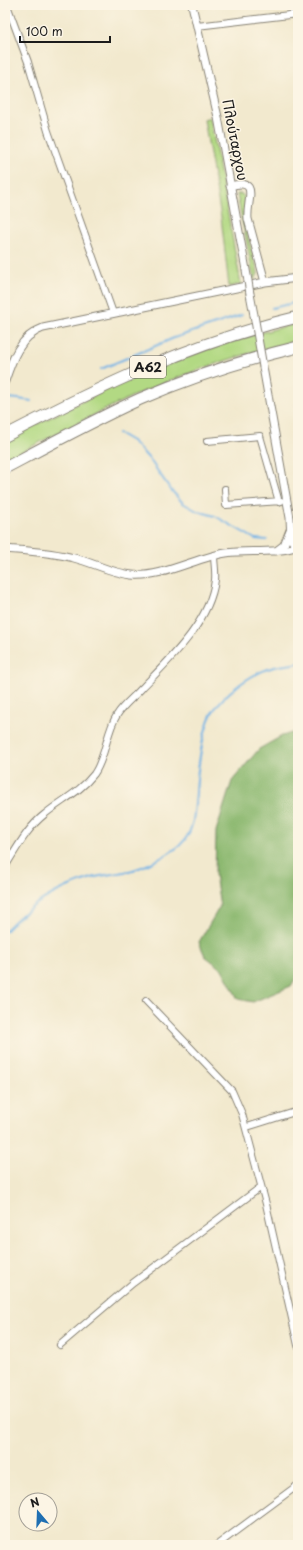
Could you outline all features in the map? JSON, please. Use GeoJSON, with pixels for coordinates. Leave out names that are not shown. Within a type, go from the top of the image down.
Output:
{"type":"FeatureCollection","features":[{"type":"Feature","properties":{"kind":"highway","name":"Α62"},"geometry":{"type":"LineString","coordinates":[[5,436],[109,384],[178,355],[240,333],[298,317]]}},
{"type":"Feature","properties":{"kind":"highway","name":"Α62"},"geometry":{"type":"LineString","coordinates":[[5,468],[89,424],[147,397],[219,369],[298,346]]}},
{"type":"Feature","properties":{"kind":"street"},"geometry":{"type":"LineString","coordinates":[[7,5],[28,62],[50,138],[114,313]]}},
{"type":"Feature","properties":{"kind":"street","name":"Πλούταρχου"},"geometry":{"type":"LineString","coordinates":[[192,5],[218,117],[264,367],[282,501],[295,529]]}},
{"type":"Feature","properties":{"kind":"street"},"geometry":{"type":"LineString","coordinates":[[197,26],[298,14]]}},
{"type":"Feature","properties":{"kind":"street"},"geometry":{"type":"LineString","coordinates":[[230,186],[240,183],[248,185],[250,188],[247,210],[248,219],[264,282]]}},
{"type":"Feature","properties":{"kind":"street"},"geometry":{"type":"LineString","coordinates":[[5,381],[19,347],[29,335],[35,331],[264,282],[298,278]]}},
{"type":"Feature","properties":{"kind":"street"},"geometry":{"type":"LineString","coordinates":[[207,441],[260,436],[282,501],[226,505],[225,489]]}},
{"type":"Feature","properties":{"kind":"street"},"geometry":{"type":"LineString","coordinates":[[5,549],[57,554],[76,558],[117,573],[134,575],[156,572],[214,555],[276,550],[297,546],[291,539],[295,529]]}},
{"type":"Feature","properties":{"kind":"street"},"geometry":{"type":"LineString","coordinates":[[276,550],[284,544],[295,529]]}},
{"type":"Feature","properties":{"kind":"street"},"geometry":{"type":"LineString","coordinates":[[5,867],[31,827],[45,814],[78,791],[94,773],[117,714],[187,638],[204,616],[212,596],[215,579],[214,555]]}},
{"type":"Feature","properties":{"kind":"street"},"geometry":{"type":"LineString","coordinates":[[146,1001],[232,1091],[247,1127],[298,1345]]}},
{"type":"Feature","properties":{"kind":"street"},"geometry":{"type":"LineString","coordinates":[[247,1127],[298,1111]]}},
{"type":"Feature","properties":{"kind":"street"},"geometry":{"type":"LineString","coordinates":[[60,1345],[133,1283],[261,1187]]}},
{"type":"Feature","properties":{"kind":"street"},"geometry":{"type":"LineString","coordinates":[[217,1545],[298,1484]]}},
{"type":"Feature","properties":{"kind":"green space"},"geometry":{"type":"Polygon","coordinates":[[[210,117],[241,284],[229,287],[221,217],[204,119],[210,117]]]}},
{"type":"Feature","properties":{"kind":"green space"},"geometry":{"type":"Polygon","coordinates":[[[237,194],[242,194],[245,199],[245,222],[258,274],[254,280],[237,194]]]}},
{"type":"Feature","properties":{"kind":"green space"},"geometry":{"type":"Polygon","coordinates":[[[298,323],[298,340],[255,351],[151,388],[99,412],[5,460],[5,441],[121,383],[161,365],[194,353],[298,323]]]}},
{"type":"Feature","properties":{"kind":"green space"},"geometry":{"type":"Polygon","coordinates":[[[298,731],[298,974],[291,986],[253,1002],[238,999],[222,969],[205,956],[199,942],[220,906],[215,874],[216,831],[232,781],[259,749],[282,736],[298,731]]]}},
{"type":"Feature","properties":{"kind":"waterway"},"geometry":{"type":"LineString","coordinates":[[272,308],[298,302]]}},
{"type":"Feature","properties":{"kind":"waterway"},"geometry":{"type":"LineString","coordinates":[[101,369],[174,338],[242,315]]}},
{"type":"Feature","properties":{"kind":"waterway"},"geometry":{"type":"LineString","coordinates":[[6,398],[31,401]]}},
{"type":"Feature","properties":{"kind":"waterway"},"geometry":{"type":"LineString","coordinates":[[118,433],[132,441],[140,449],[150,460],[171,490],[183,503],[197,511],[215,516],[255,539],[267,540]]}},
{"type":"Feature","properties":{"kind":"waterway"},"geometry":{"type":"LineString","coordinates":[[5,931],[34,905],[56,892],[92,878],[128,871],[147,865],[178,847],[186,839],[191,827],[194,814],[201,752],[205,731],[212,713],[231,691],[248,679],[274,667],[298,663]]}}]}
